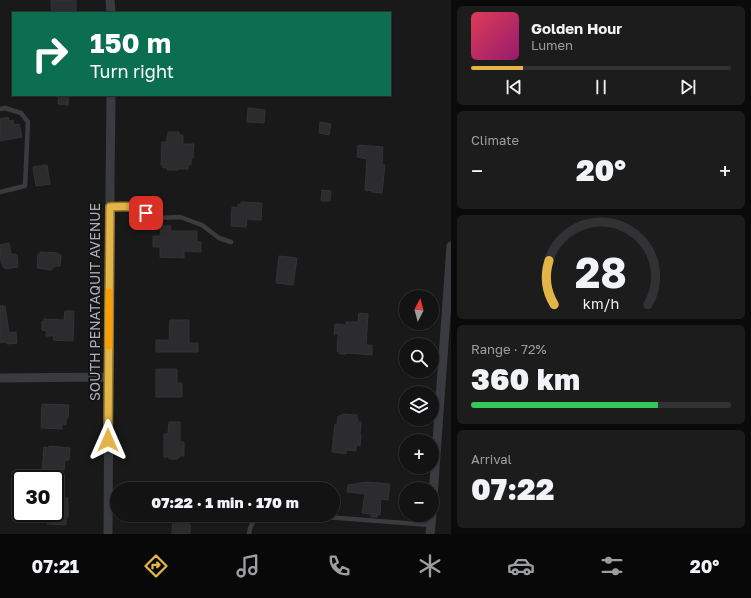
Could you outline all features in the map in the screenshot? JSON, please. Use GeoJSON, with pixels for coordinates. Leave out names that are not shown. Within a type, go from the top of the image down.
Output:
{"type":"FeatureCollection","features":[{"type":"Feature","properties":{"kind":"street"},"geometry":{"type":"LineString","coordinates":[[110,0],[110,12]]}},
{"type":"Feature","properties":{"kind":"street","name":"SOUTH PENATAQUIT AVENUE"},"geometry":{"type":"LineString","coordinates":[[108,534],[111,96]]}},
{"type":"Feature","properties":{"kind":"street"},"geometry":{"type":"LineString","coordinates":[[434,482],[451,246]]}},
{"type":"Feature","properties":{"kind":"street"},"geometry":{"type":"LineString","coordinates":[[0,378],[108,377]]}},
{"type":"Feature","properties":{"kind":"lane"},"geometry":{"type":"LineString","coordinates":[[0,109],[5,108],[21,113],[28,122],[25,186],[0,192]]}},
{"type":"Feature","properties":{"kind":"lane"},"geometry":{"type":"LineString","coordinates":[[110,207],[136,207],[157,218],[180,217],[202,225],[219,238],[231,242]]}},
{"type":"Feature","properties":{"kind":"lane"},"geometry":{"type":"LineString","coordinates":[[340,520],[431,530]]}},
{"type":"Feature","properties":{"kind":"lane"},"geometry":{"type":"LineString","coordinates":[[249,534],[253,522]]}},
{"type":"Feature","properties":{"kind":"building"},"geometry":{"type":"Polygon","coordinates":[[[51,0],[76,0],[76,12],[52,12],[51,0]]]}},
{"type":"Feature","properties":{"kind":"building"},"geometry":{"type":"Polygon","coordinates":[[[59,96],[69,96],[68,105],[58,104],[59,96]]]}},
{"type":"Feature","properties":{"kind":"building"},"geometry":{"type":"Polygon","coordinates":[[[248,108],[265,110],[264,123],[247,122],[248,108]]]}},
{"type":"Feature","properties":{"kind":"building"},"geometry":{"type":"Polygon","coordinates":[[[8,117],[9,121],[13,120],[14,125],[19,124],[22,137],[0,141],[0,119],[8,117]]]}},
{"type":"Feature","properties":{"kind":"building"},"geometry":{"type":"Polygon","coordinates":[[[320,122],[331,124],[329,135],[319,133],[320,122]]]}},
{"type":"Feature","properties":{"kind":"building"},"geometry":{"type":"Polygon","coordinates":[[[168,132],[179,132],[179,135],[183,135],[183,144],[194,144],[193,158],[191,158],[191,165],[188,165],[188,169],[167,170],[167,168],[163,168],[163,165],[161,165],[162,142],[167,142],[168,132]]]}},
{"type":"Feature","properties":{"kind":"building"},"geometry":{"type":"Polygon","coordinates":[[[358,145],[383,147],[382,165],[385,165],[382,193],[365,190],[367,159],[357,157],[358,145]]]}},
{"type":"Feature","properties":{"kind":"building"},"geometry":{"type":"Polygon","coordinates":[[[47,165],[50,184],[36,186],[33,167],[47,165]]]}},
{"type":"Feature","properties":{"kind":"building"},"geometry":{"type":"Polygon","coordinates":[[[322,190],[331,191],[330,201],[321,201],[322,190]]]}},
{"type":"Feature","properties":{"kind":"building"},"geometry":{"type":"Polygon","coordinates":[[[241,202],[262,203],[261,220],[247,219],[246,227],[231,226],[232,207],[238,208],[238,204],[241,205],[241,202]]]}},
{"type":"Feature","properties":{"kind":"building"},"geometry":{"type":"Polygon","coordinates":[[[161,226],[171,226],[170,231],[197,231],[197,242],[201,242],[201,252],[184,251],[184,258],[160,257],[160,247],[153,247],[153,236],[160,236],[161,226]]]}},
{"type":"Feature","properties":{"kind":"building"},"geometry":{"type":"Polygon","coordinates":[[[9,243],[11,254],[17,255],[18,267],[5,269],[1,263],[0,245],[9,243]]]}},
{"type":"Feature","properties":{"kind":"building"},"geometry":{"type":"Polygon","coordinates":[[[40,252],[58,253],[58,255],[61,255],[60,266],[56,266],[51,270],[37,268],[38,254],[40,254],[40,252]]]}},
{"type":"Feature","properties":{"kind":"building"},"geometry":{"type":"Polygon","coordinates":[[[279,256],[297,258],[293,285],[276,283],[279,256]]]}},
{"type":"Feature","properties":{"kind":"building"},"geometry":{"type":"Polygon","coordinates":[[[0,306],[5,306],[9,333],[16,332],[17,343],[0,343],[0,306]]]}},
{"type":"Feature","properties":{"kind":"building"},"geometry":{"type":"Polygon","coordinates":[[[65,311],[74,311],[73,341],[53,340],[54,336],[46,336],[47,331],[42,330],[42,321],[44,322],[44,319],[64,320],[65,311]]]}},
{"type":"Feature","properties":{"kind":"building"},"geometry":{"type":"Polygon","coordinates":[[[359,313],[368,314],[366,345],[372,345],[372,355],[347,353],[340,354],[337,351],[338,334],[334,334],[335,324],[346,325],[346,322],[358,322],[359,313]]]}},
{"type":"Feature","properties":{"kind":"building"},"geometry":{"type":"Polygon","coordinates":[[[170,320],[189,320],[189,343],[198,343],[198,352],[156,352],[156,340],[169,340],[170,320]]]}},
{"type":"Feature","properties":{"kind":"building"},"geometry":{"type":"Polygon","coordinates":[[[156,369],[177,369],[177,383],[182,383],[182,397],[156,397],[156,369]]]}},
{"type":"Feature","properties":{"kind":"building"},"geometry":{"type":"Polygon","coordinates":[[[42,404],[69,405],[66,425],[62,424],[62,429],[41,428],[42,404]]]}},
{"type":"Feature","properties":{"kind":"building"},"geometry":{"type":"Polygon","coordinates":[[[343,414],[357,415],[358,422],[361,422],[360,446],[356,445],[356,451],[346,450],[346,454],[332,452],[335,424],[337,425],[338,417],[343,414]]]}},
{"type":"Feature","properties":{"kind":"building"},"geometry":{"type":"Polygon","coordinates":[[[169,422],[180,422],[180,442],[184,442],[184,456],[179,456],[177,459],[169,459],[169,457],[164,457],[164,434],[168,434],[169,422]]]}},
{"type":"Feature","properties":{"kind":"building"},"geometry":{"type":"Polygon","coordinates":[[[49,446],[70,448],[69,460],[65,460],[64,470],[42,470],[44,447],[49,448],[49,446]]]}},
{"type":"Feature","properties":{"kind":"building"},"geometry":{"type":"Polygon","coordinates":[[[366,482],[390,484],[388,500],[381,499],[380,515],[378,514],[377,517],[371,517],[371,514],[362,513],[365,494],[347,492],[348,485],[366,482]]]}},
{"type":"Feature","properties":{"kind":"building"},"geometry":{"type":"Polygon","coordinates":[[[64,498],[68,498],[68,517],[66,517],[66,525],[47,524],[47,522],[64,522],[64,498]]]}},
{"type":"Feature","properties":{"kind":"building"},"geometry":{"type":"Polygon","coordinates":[[[173,522],[190,524],[190,534],[172,534],[173,522]]]}},
{"type":"Feature","properties":{"kind":"slow traffic"},"geometry":{"type":"LineString","coordinates":[[109,292],[109,346]]}},
{"type":"Feature","properties":{"kind":"route"},"geometry":{"type":"LineString","coordinates":[[108,440],[110,207],[136,207],[146,213]]}}]}
